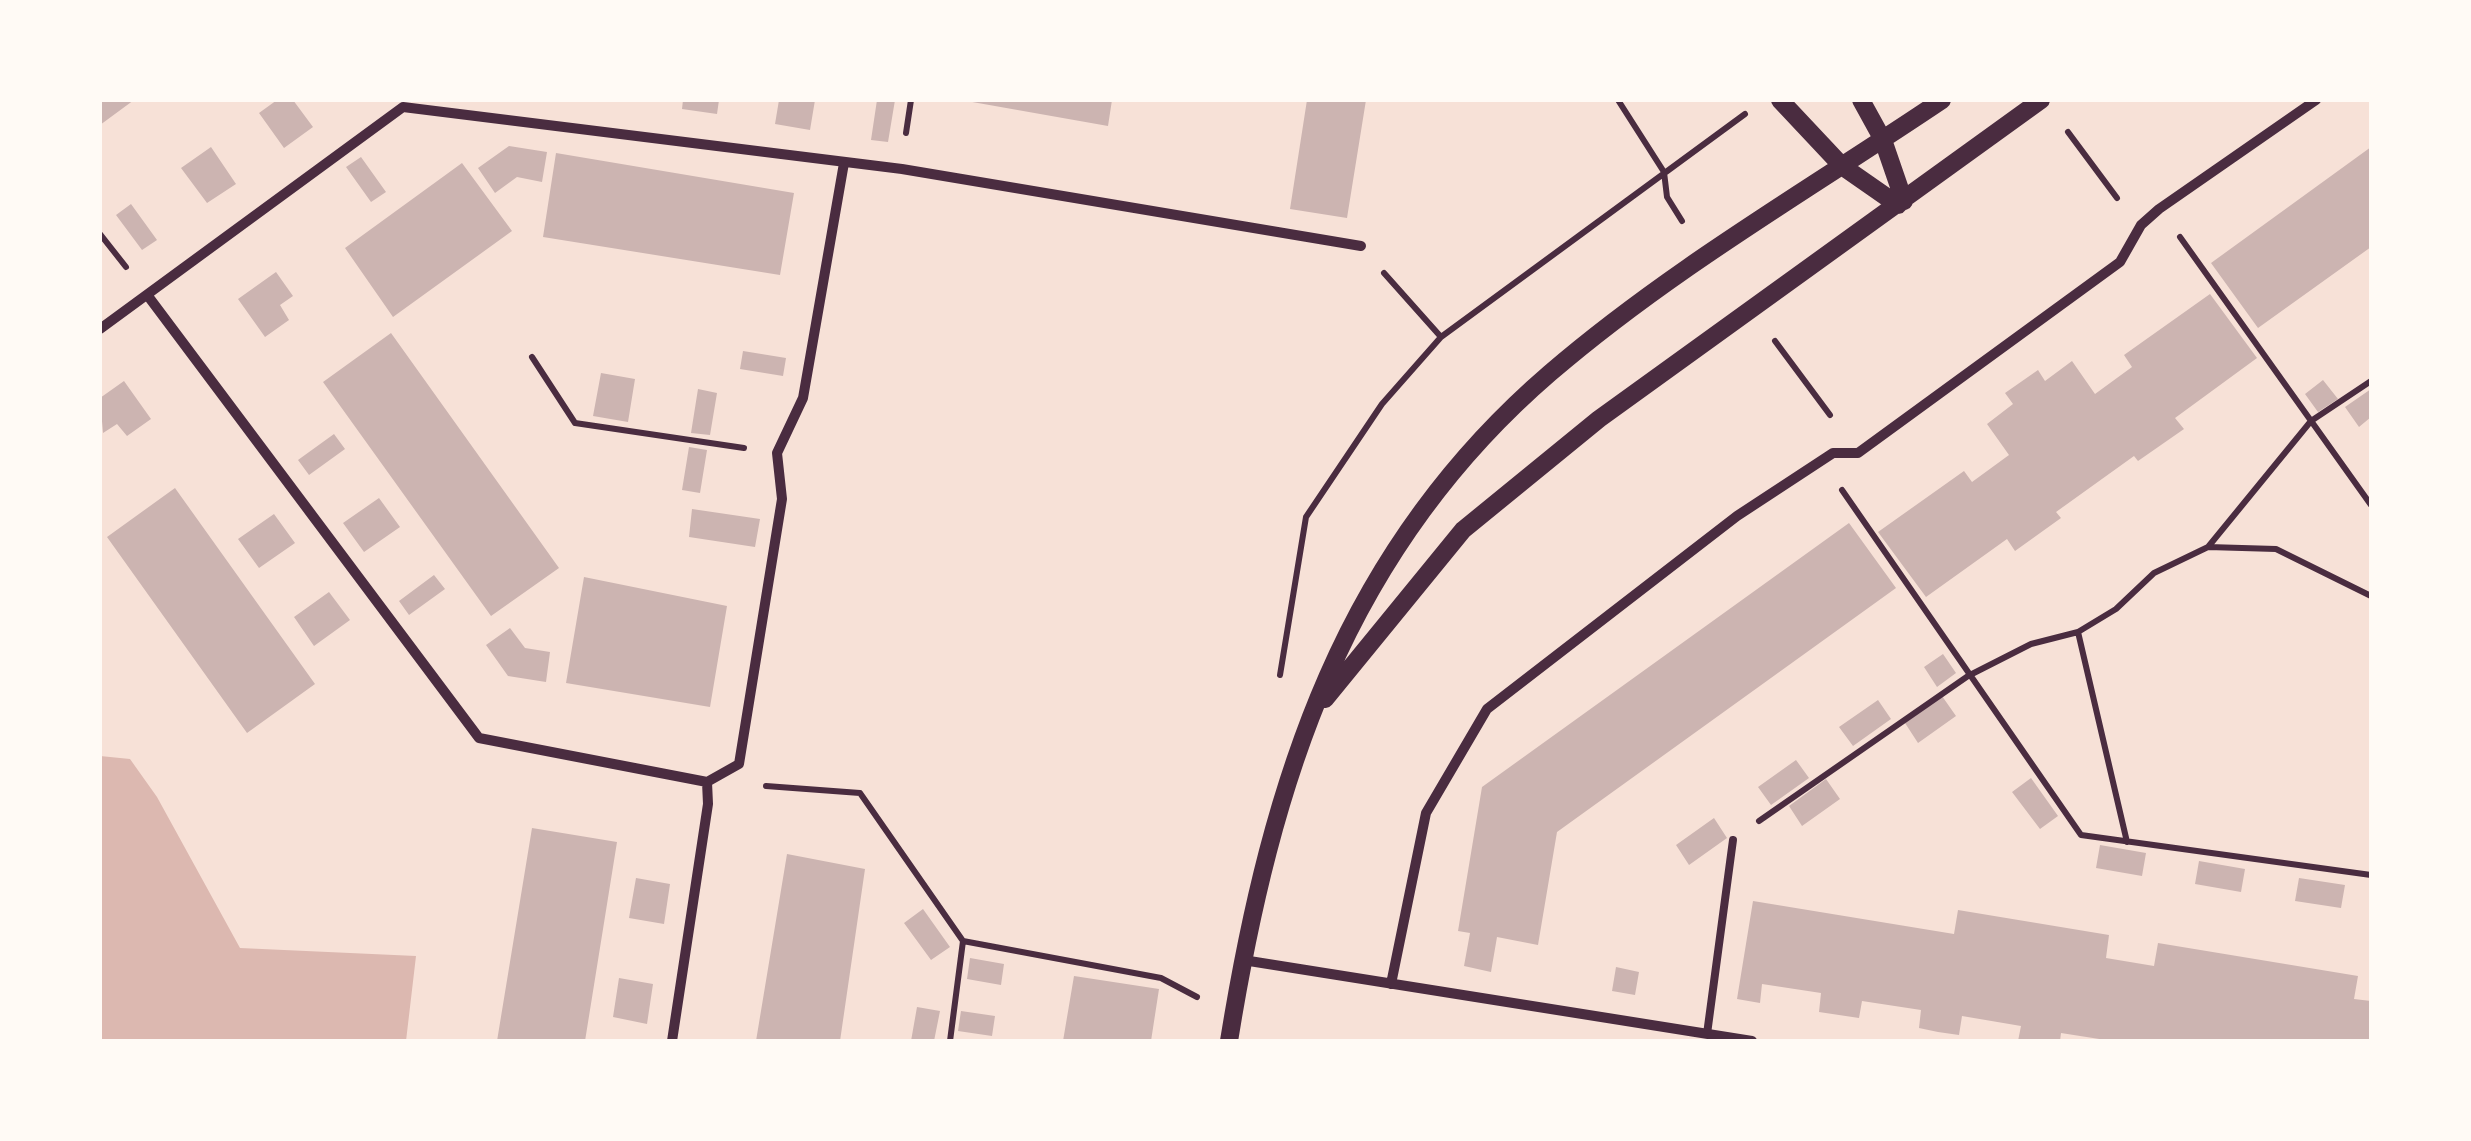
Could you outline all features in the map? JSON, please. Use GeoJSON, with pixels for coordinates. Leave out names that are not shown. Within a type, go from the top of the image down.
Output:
{"type":"FeatureCollection","features":[{"type":"Feature","properties":{"kind":"street"},"geometry":{"type":"LineString","coordinates":[[1780,100],[1842,166],[1901,203]]}},
{"type":"Feature","properties":{"kind":"street"},"geometry":{"type":"LineString","coordinates":[[1861,100],[1883,140],[1901,203]]}},
{"type":"Feature","properties":{"kind":"street"},"geometry":{"type":"LineString","coordinates":[[1229,1041],[1243,960],[1282,790],[1309,719],[1368,588],[1450,474],[1549,374],[1703,256],[1942,100]]}},
{"type":"Feature","properties":{"kind":"street"},"geometry":{"type":"LineString","coordinates":[[1309,719],[1463,530],[1599,418],[2041,100]]}},
{"type":"Feature","properties":{"kind":"street"},"geometry":{"type":"LineString","coordinates":[[1391,984],[1426,812],[1488,708],[1737,516],[1833,453],[1858,453],[2120,262],[2141,225],[2160,208],[2316,100]]}},
{"type":"Feature","properties":{"kind":"street"},"geometry":{"type":"LineString","coordinates":[[100,330],[403,107],[844,163],[1360,246]]}},
{"type":"Feature","properties":{"kind":"street"},"geometry":{"type":"LineString","coordinates":[[148,296],[479,738],[706,782],[738,764],[782,498],[777,453],[802,398],[844,163]]}},
{"type":"Feature","properties":{"kind":"street"},"geometry":{"type":"LineString","coordinates":[[672,1041],[708,804],[706,782]]}},
{"type":"Feature","properties":{"kind":"street"},"geometry":{"type":"LineString","coordinates":[[1243,960],[1752,1041]]}},
{"type":"Feature","properties":{"kind":"lane"},"geometry":{"type":"LineString","coordinates":[[1707,1034],[1733,840]]}},
{"type":"Feature","properties":{"kind":"path"},"geometry":{"type":"LineString","coordinates":[[1277,694],[1306,517],[1382,404],[1441,338],[1750,110]]}},
{"type":"Feature","properties":{"kind":"path"},"geometry":{"type":"LineString","coordinates":[[2056,116],[2141,225]]}},
{"type":"Feature","properties":{"kind":"path"},"geometry":{"type":"LineString","coordinates":[[2160,208],[2371,505]]}},
{"type":"Feature","properties":{"kind":"path"},"geometry":{"type":"LineString","coordinates":[[1360,246],[1441,338]]}},
{"type":"Feature","properties":{"kind":"path"},"geometry":{"type":"LineString","coordinates":[[532,357],[575,423],[777,453]]}},
{"type":"Feature","properties":{"kind":"path"},"geometry":{"type":"LineString","coordinates":[[1733,840],[1968,676],[2031,644],[2078,632],[2116,609],[2154,574],[2208,548],[2311,421],[2371,381]]}},
{"type":"Feature","properties":{"kind":"path"},"geometry":{"type":"LineString","coordinates":[[1821,460],[2081,836],[2371,875]]}},
{"type":"Feature","properties":{"kind":"path"},"geometry":{"type":"LineString","coordinates":[[2208,548],[2276,548],[2371,596]]}},
{"type":"Feature","properties":{"kind":"path"},"geometry":{"type":"LineString","coordinates":[[2078,632],[2128,842]]}},
{"type":"Feature","properties":{"kind":"path"},"geometry":{"type":"LineString","coordinates":[[706,782],[860,793],[963,942],[950,1041]]}},
{"type":"Feature","properties":{"kind":"path"},"geometry":{"type":"LineString","coordinates":[[963,942],[1161,978],[1233,1018]]}},
{"type":"Feature","properties":{"kind":"shaded area"},"geometry":{"type":"Polygon","coordinates":[[[100,756],[130,759],[157,797],[240,948],[416,956],[406,1041],[100,1041],[100,756]]]}},
{"type":"Feature","properties":{"kind":"building"},"geometry":{"type":"Polygon","coordinates":[[[100,100],[134,100],[100,125],[100,100]]]}},
{"type":"Feature","properties":{"kind":"building"},"geometry":{"type":"Polygon","coordinates":[[[277,100],[293,100],[313,127],[284,148],[259,113],[277,100]]]}},
{"type":"Feature","properties":{"kind":"building"},"geometry":{"type":"Polygon","coordinates":[[[683,100],[719,100],[717,114],[682,109],[683,100]]]}},
{"type":"Feature","properties":{"kind":"building"},"geometry":{"type":"Polygon","coordinates":[[[779,100],[815,100],[810,130],[775,124],[779,100]]]}},
{"type":"Feature","properties":{"kind":"building"},"geometry":{"type":"Polygon","coordinates":[[[877,100],[895,100],[888,142],[871,140],[877,100]]]}},
{"type":"Feature","properties":{"kind":"building"},"geometry":{"type":"Polygon","coordinates":[[[961,100],[1112,100],[1108,126],[961,100]]]}},
{"type":"Feature","properties":{"kind":"building"},"geometry":{"type":"Polygon","coordinates":[[[1307,100],[1366,100],[1347,218],[1290,209],[1307,100]]]}},
{"type":"Feature","properties":{"kind":"building"},"geometry":{"type":"Polygon","coordinates":[[[509,146],[547,152],[542,182],[517,177],[495,193],[478,168],[509,146]]]}},
{"type":"Feature","properties":{"kind":"building"},"geometry":{"type":"Polygon","coordinates":[[[211,147],[236,184],[207,203],[181,168],[211,147]]]}},
{"type":"Feature","properties":{"kind":"building"},"geometry":{"type":"Polygon","coordinates":[[[2371,147],[2371,247],[2258,328],[2211,263],[2371,147]]]}},
{"type":"Feature","properties":{"kind":"building"},"geometry":{"type":"Polygon","coordinates":[[[556,153],[794,193],[780,275],[543,237],[556,153]]]}},
{"type":"Feature","properties":{"kind":"building"},"geometry":{"type":"Polygon","coordinates":[[[361,157],[386,192],[371,202],[346,167],[361,157]]]}},
{"type":"Feature","properties":{"kind":"building"},"geometry":{"type":"Polygon","coordinates":[[[462,163],[512,231],[393,317],[345,248],[462,163]]]}},
{"type":"Feature","properties":{"kind":"building"},"geometry":{"type":"Polygon","coordinates":[[[131,204],[157,240],[142,250],[116,215],[131,204]]]}},
{"type":"Feature","properties":{"kind":"building"},"geometry":{"type":"Polygon","coordinates":[[[276,272],[293,296],[280,305],[289,320],[265,337],[238,299],[276,272]]]}},
{"type":"Feature","properties":{"kind":"building"},"geometry":{"type":"Polygon","coordinates":[[[2210,294],[2257,358],[2175,418],[2184,429],[2138,461],[2134,456],[2056,512],[2061,518],[2015,551],[2007,539],[1926,597],[1878,532],[1964,471],[1972,482],[2009,455],[1987,424],[2013,404],[2005,393],[2038,370],[2045,381],[2072,361],[2095,394],[2132,367],[2124,355],[2210,294]]]}},
{"type":"Feature","properties":{"kind":"building"},"geometry":{"type":"Polygon","coordinates":[[[391,333],[559,568],[491,616],[323,382],[391,333]]]}},
{"type":"Feature","properties":{"kind":"building"},"geometry":{"type":"Polygon","coordinates":[[[743,351],[786,358],[783,376],[740,369],[743,351]]]}},
{"type":"Feature","properties":{"kind":"building"},"geometry":{"type":"Polygon","coordinates":[[[601,373],[635,379],[628,422],[593,416],[601,373]]]}},
{"type":"Feature","properties":{"kind":"building"},"geometry":{"type":"Polygon","coordinates":[[[2323,380],[2338,399],[2318,412],[2305,394],[2323,380]]]}},
{"type":"Feature","properties":{"kind":"building"},"geometry":{"type":"Polygon","coordinates":[[[124,381],[151,419],[127,436],[117,424],[103,433],[100,398],[124,381]]]}},
{"type":"Feature","properties":{"kind":"building"},"geometry":{"type":"Polygon","coordinates":[[[698,389],[717,393],[710,435],[691,433],[698,389]]]}},
{"type":"Feature","properties":{"kind":"building"},"geometry":{"type":"Polygon","coordinates":[[[2371,389],[2371,417],[2359,427],[2345,407],[2371,389]]]}},
{"type":"Feature","properties":{"kind":"building"},"geometry":{"type":"Polygon","coordinates":[[[334,434],[345,449],[309,475],[298,460],[334,434]]]}},
{"type":"Feature","properties":{"kind":"building"},"geometry":{"type":"Polygon","coordinates":[[[689,447],[707,450],[700,493],[682,490],[689,447]]]}},
{"type":"Feature","properties":{"kind":"building"},"geometry":{"type":"Polygon","coordinates":[[[175,488],[315,684],[247,733],[107,537],[175,488]]]}},
{"type":"Feature","properties":{"kind":"building"},"geometry":{"type":"Polygon","coordinates":[[[379,498],[400,527],[364,552],[343,523],[379,498]]]}},
{"type":"Feature","properties":{"kind":"building"},"geometry":{"type":"Polygon","coordinates":[[[692,509],[760,519],[755,547],[689,537],[692,509]]]}},
{"type":"Feature","properties":{"kind":"building"},"geometry":{"type":"Polygon","coordinates":[[[274,514],[295,543],[259,568],[238,539],[274,514]]]}},
{"type":"Feature","properties":{"kind":"building"},"geometry":{"type":"Polygon","coordinates":[[[1849,523],[1896,588],[1557,832],[1538,945],[1497,937],[1491,972],[1464,966],[1470,933],[1458,931],[1482,787],[1849,523]]]}},
{"type":"Feature","properties":{"kind":"building"},"geometry":{"type":"Polygon","coordinates":[[[434,575],[445,589],[409,615],[399,601],[434,575]]]}},
{"type":"Feature","properties":{"kind":"building"},"geometry":{"type":"Polygon","coordinates":[[[584,577],[727,606],[710,707],[566,683],[584,577]]]}},
{"type":"Feature","properties":{"kind":"building"},"geometry":{"type":"Polygon","coordinates":[[[329,592],[350,620],[314,646],[294,617],[329,592]]]}},
{"type":"Feature","properties":{"kind":"building"},"geometry":{"type":"Polygon","coordinates":[[[510,628],[525,648],[550,652],[546,682],[508,676],[486,645],[510,628]]]}},
{"type":"Feature","properties":{"kind":"building"},"geometry":{"type":"Polygon","coordinates":[[[1943,654],[1956,673],[1937,687],[1924,667],[1943,654]]]}},
{"type":"Feature","properties":{"kind":"building"},"geometry":{"type":"Polygon","coordinates":[[[1942,696],[1956,716],[1918,743],[1905,723],[1942,696]]]}},
{"type":"Feature","properties":{"kind":"building"},"geometry":{"type":"Polygon","coordinates":[[[1878,700],[1891,719],[1853,746],[1839,727],[1878,700]]]}},
{"type":"Feature","properties":{"kind":"building"},"geometry":{"type":"Polygon","coordinates":[[[1796,760],[1809,778],[1771,805],[1758,787],[1796,760]]]}},
{"type":"Feature","properties":{"kind":"building"},"geometry":{"type":"Polygon","coordinates":[[[2031,778],[2058,816],[2040,829],[2012,792],[2031,778]]]}},
{"type":"Feature","properties":{"kind":"building"},"geometry":{"type":"Polygon","coordinates":[[[1826,779],[1840,799],[1802,826],[1789,806],[1826,779]]]}},
{"type":"Feature","properties":{"kind":"building"},"geometry":{"type":"Polygon","coordinates":[[[1714,818],[1727,838],[1689,865],[1676,845],[1714,818]]]}},
{"type":"Feature","properties":{"kind":"building"},"geometry":{"type":"Polygon","coordinates":[[[532,828],[617,842],[585,1041],[497,1041],[532,828]]]}},
{"type":"Feature","properties":{"kind":"building"},"geometry":{"type":"Polygon","coordinates":[[[2100,845],[2146,853],[2142,876],[2096,868],[2100,845]]]}},
{"type":"Feature","properties":{"kind":"building"},"geometry":{"type":"Polygon","coordinates":[[[787,854],[865,869],[840,1041],[756,1041],[787,854]]]}},
{"type":"Feature","properties":{"kind":"building"},"geometry":{"type":"Polygon","coordinates":[[[2199,861],[2245,869],[2241,892],[2195,884],[2199,861]]]}},
{"type":"Feature","properties":{"kind":"building"},"geometry":{"type":"Polygon","coordinates":[[[636,878],[670,884],[664,924],[629,918],[636,878]]]}},
{"type":"Feature","properties":{"kind":"building"},"geometry":{"type":"Polygon","coordinates":[[[2299,878],[2345,885],[2341,908],[2295,901],[2299,878]]]}},
{"type":"Feature","properties":{"kind":"building"},"geometry":{"type":"Polygon","coordinates":[[[1753,901],[1954,934],[1958,910],[2109,935],[2106,958],[2154,966],[2158,943],[2358,976],[2354,999],[2371,1001],[2371,1041],[2112,1041],[2061,1033],[2060,1041],[2018,1041],[2021,1026],[1962,1016],[1959,1035],[1938,1032],[1919,1028],[1921,1010],[1862,1001],[1859,1018],[1819,1012],[1821,993],[1762,984],[1760,1003],[1737,999],[1753,901]]]}},
{"type":"Feature","properties":{"kind":"building"},"geometry":{"type":"Polygon","coordinates":[[[923,909],[950,947],[931,960],[904,923],[923,909]]]}},
{"type":"Feature","properties":{"kind":"building"},"geometry":{"type":"Polygon","coordinates":[[[970,958],[1004,964],[1001,985],[967,979],[970,958]]]}},
{"type":"Feature","properties":{"kind":"building"},"geometry":{"type":"Polygon","coordinates":[[[1616,967],[1639,972],[1635,995],[1612,991],[1616,967]]]}},
{"type":"Feature","properties":{"kind":"building"},"geometry":{"type":"Polygon","coordinates":[[[1074,976],[1159,989],[1151,1041],[1063,1041],[1074,976]]]}},
{"type":"Feature","properties":{"kind":"building"},"geometry":{"type":"Polygon","coordinates":[[[619,978],[653,984],[647,1024],[613,1017],[619,978]]]}},
{"type":"Feature","properties":{"kind":"building"},"geometry":{"type":"Polygon","coordinates":[[[917,1007],[940,1011],[934,1041],[911,1041],[917,1007]]]}},
{"type":"Feature","properties":{"kind":"building"},"geometry":{"type":"Polygon","coordinates":[[[961,1011],[995,1016],[992,1036],[958,1031],[961,1011]]]}}]}
